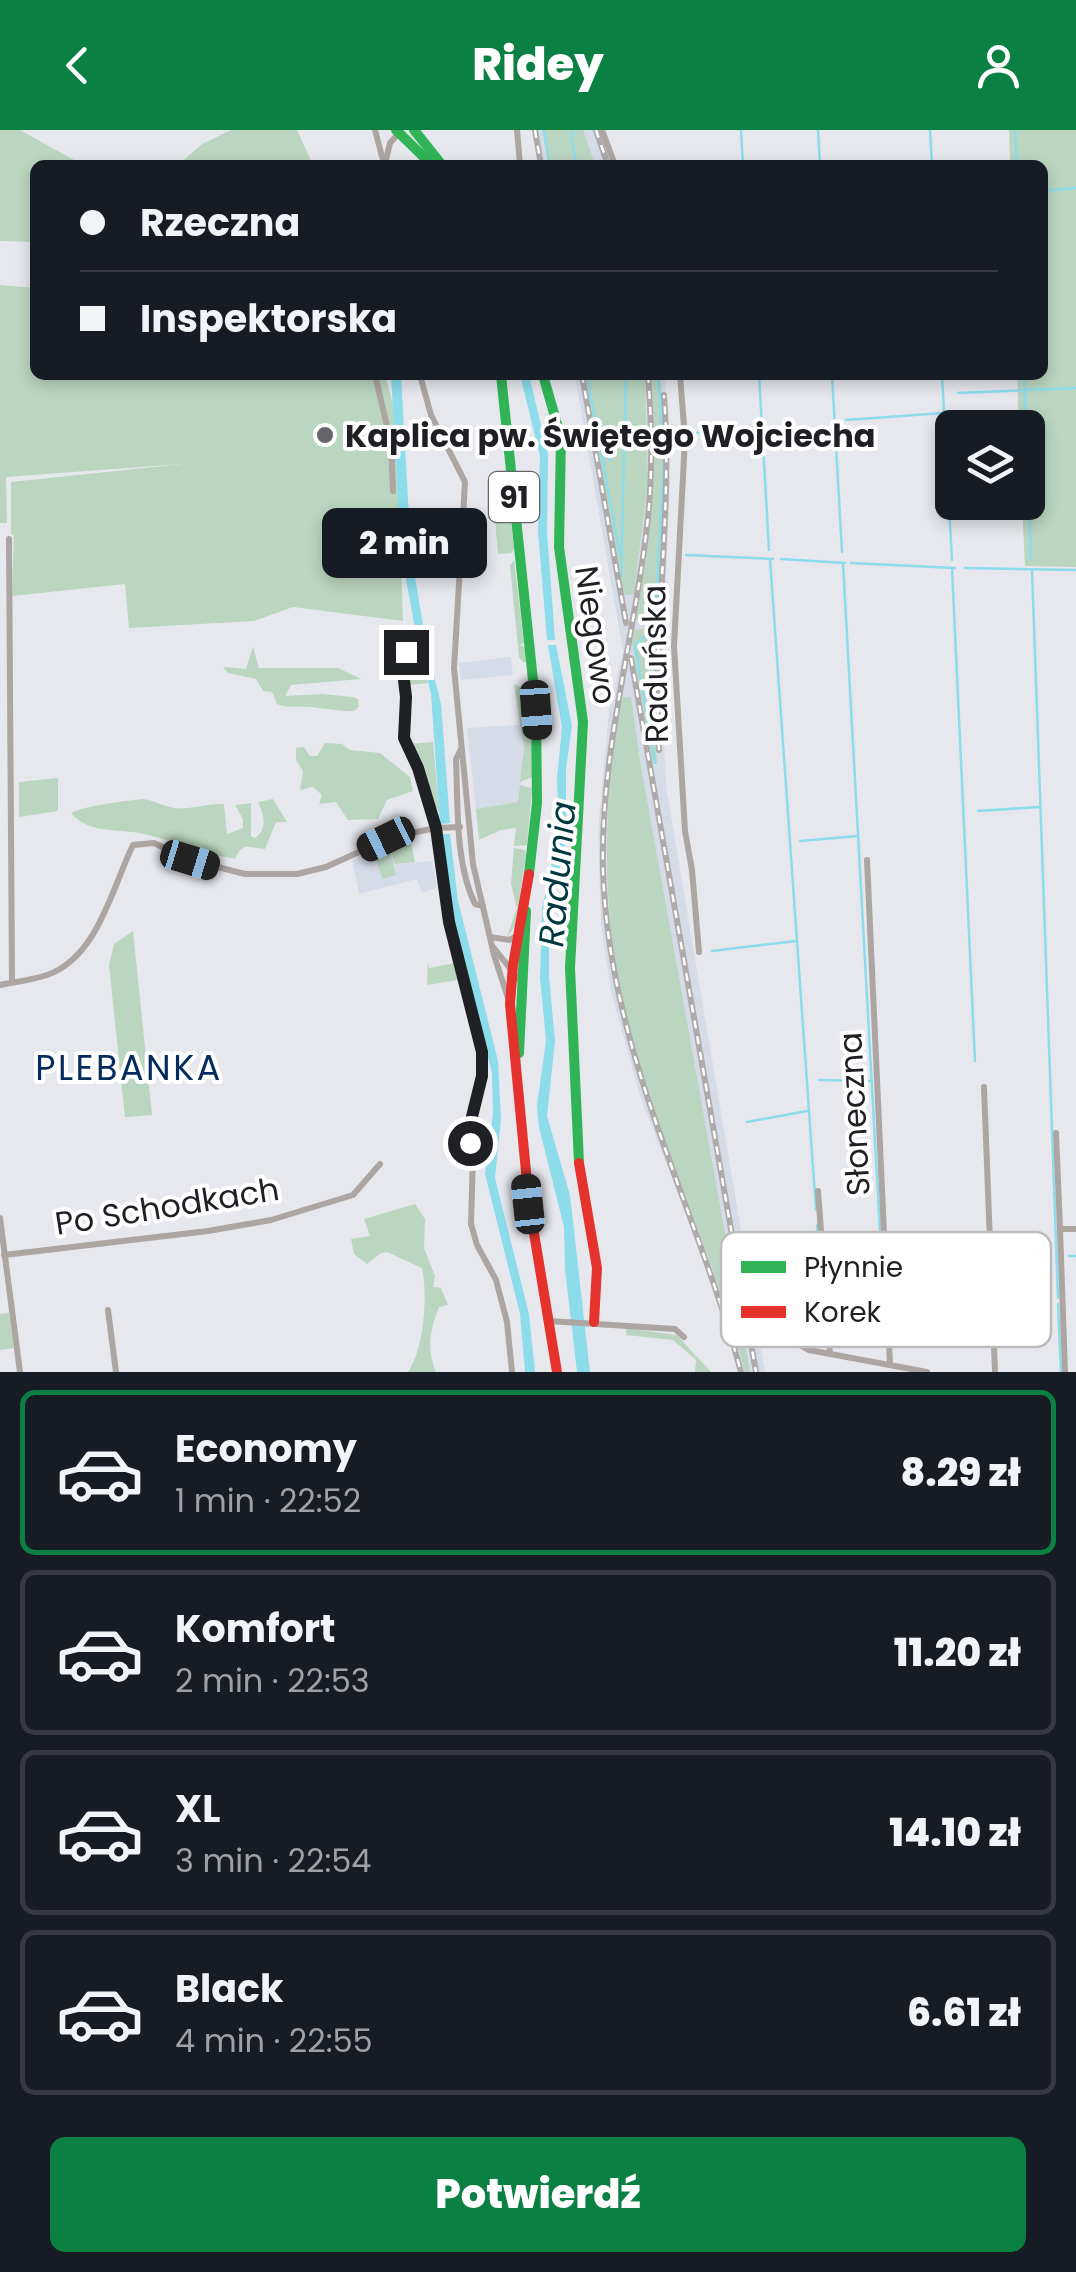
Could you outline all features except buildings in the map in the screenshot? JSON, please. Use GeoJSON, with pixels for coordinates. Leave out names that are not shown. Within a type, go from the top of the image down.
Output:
{"type":"FeatureCollection","features":[{"type":"Feature","properties":{"kind":"main road"},"geometry":{"type":"LineString","coordinates":[[414,130],[438,160]]}},
{"type":"Feature","properties":{"kind":"main road"},"geometry":{"type":"LineString","coordinates":[[398,131],[427,160]]}},
{"type":"Feature","properties":{"kind":"main road","name":"91"},"geometry":{"type":"LineString","coordinates":[[502,380],[538,733],[537,803],[510,1004],[518,1059],[528,1204],[557,1372]]}},
{"type":"Feature","properties":{"kind":"main road","name":"Niegowo"},"geometry":{"type":"LineString","coordinates":[[544,380],[561,438],[559,546],[583,722],[570,968],[576,1144],[597,1268],[592,1322]]}},
{"type":"Feature","properties":{"kind":"main road","name":"91"},"geometry":{"type":"LineString","coordinates":[[518,1059],[525,906]]}},
{"type":"Feature","properties":{"kind":"street"},"geometry":{"type":"LineString","coordinates":[[517,130],[520,160]]}},
{"type":"Feature","properties":{"kind":"street"},"geometry":{"type":"LineString","coordinates":[[602,130],[613,160]]}},
{"type":"Feature","properties":{"kind":"street"},"geometry":{"type":"LineString","coordinates":[[375,131],[390,143]]}},
{"type":"Feature","properties":{"kind":"street"},"geometry":{"type":"LineString","coordinates":[[375,131],[384,160]]}},
{"type":"Feature","properties":{"kind":"street"},"geometry":{"type":"LineString","coordinates":[[386,160],[398,131]]}},
{"type":"Feature","properties":{"kind":"street"},"geometry":{"type":"LineString","coordinates":[[376,380],[391,443],[394,490]]}},
{"type":"Feature","properties":{"kind":"street"},"geometry":{"type":"LineString","coordinates":[[421,380],[431,415],[465,482],[454,657],[468,833],[482,906],[510,1004]]}},
{"type":"Feature","properties":{"kind":"street","name":"Raduńska"},"geometry":{"type":"LineString","coordinates":[[680,380],[685,440],[674,646],[685,831],[699,952]]}},
{"type":"Feature","properties":{"kind":"street"},"geometry":{"type":"LineString","coordinates":[[9,538],[12,983]]}},
{"type":"Feature","properties":{"kind":"street"},"geometry":{"type":"LineString","coordinates":[[406,640],[404,738],[438,828],[449,922],[482,1052],[482,1076],[468,1133],[472,1155],[471,1224],[476,1245],[496,1280],[507,1322],[512,1372]]}},
{"type":"Feature","properties":{"kind":"street"},"geometry":{"type":"LineString","coordinates":[[461,749],[456,760],[455,827],[470,895],[475,904],[482,906]]}},
{"type":"Feature","properties":{"kind":"street"},"geometry":{"type":"LineString","coordinates":[[0,985],[48,974],[79,952],[111,899],[133,845],[140,842],[154,843],[190,860],[245,874],[297,874],[326,866],[386,839],[455,827]]}},
{"type":"Feature","properties":{"kind":"street","name":"Słoneczna"},"geometry":{"type":"LineString","coordinates":[[868,860],[884,1232]]}},
{"type":"Feature","properties":{"kind":"street"},"geometry":{"type":"LineString","coordinates":[[491,937],[509,940],[518,936]]}},
{"type":"Feature","properties":{"kind":"street"},"geometry":{"type":"LineString","coordinates":[[494,948],[523,985]]}},
{"type":"Feature","properties":{"kind":"street"},"geometry":{"type":"LineString","coordinates":[[984,1087],[989,1232]]}},
{"type":"Feature","properties":{"kind":"street"},"geometry":{"type":"LineString","coordinates":[[1056,1133],[1065,1372]]}},
{"type":"Feature","properties":{"kind":"street","name":"Po Schodkach"},"geometry":{"type":"LineString","coordinates":[[3,1258],[271,1220],[353,1195],[380,1164]]}},
{"type":"Feature","properties":{"kind":"street"},"geometry":{"type":"LineString","coordinates":[[818,1190],[821,1232]]}},
{"type":"Feature","properties":{"kind":"street"},"geometry":{"type":"LineString","coordinates":[[0,1218],[20,1372]]}},
{"type":"Feature","properties":{"kind":"street"},"geometry":{"type":"LineString","coordinates":[[1060,1228],[1076,1229]]}},
{"type":"Feature","properties":{"kind":"street"},"geometry":{"type":"LineString","coordinates":[[108,1310],[116,1372]]}},
{"type":"Feature","properties":{"kind":"street"},"geometry":{"type":"LineString","coordinates":[[548,1321],[675,1329],[684,1337]]}},
{"type":"Feature","properties":{"kind":"street"},"geometry":{"type":"LineString","coordinates":[[804,1347],[926,1372]]}},
{"type":"Feature","properties":{"kind":"street"},"geometry":{"type":"LineString","coordinates":[[829,1347],[830,1354]]}},
{"type":"Feature","properties":{"kind":"street","name":"Słoneczna"},"geometry":{"type":"LineString","coordinates":[[889,1347],[890,1365]]}},
{"type":"Feature","properties":{"kind":"street"},"geometry":{"type":"LineString","coordinates":[[993,1347],[994,1372]]}},
{"type":"Feature","properties":{"kind":"shaded area"},"geometry":{"type":"Polygon","coordinates":[[[532,130],[600,130],[610,160],[537,160],[532,130]]]}},
{"type":"Feature","properties":{"kind":"shaded area"},"geometry":{"type":"Polygon","coordinates":[[[576,380],[665,380],[670,484],[661,697],[667,793],[741,1232],[721,1232],[721,1313],[641,1099],[611,992],[601,923],[598,831],[609,711],[623,651],[576,380]]]}},
{"type":"Feature","properties":{"kind":"shaded area"},"geometry":{"type":"Polygon","coordinates":[[[511,657],[513,675],[461,680],[459,663],[511,657]]]}},
{"type":"Feature","properties":{"kind":"shaded area"},"geometry":{"type":"Polygon","coordinates":[[[519,725],[524,749],[519,802],[476,809],[467,728],[519,725]]]}},
{"type":"Feature","properties":{"kind":"shaded area"},"geometry":{"type":"Polygon","coordinates":[[[381,846],[390,847],[396,864],[432,861],[437,888],[422,893],[417,879],[359,894],[352,860],[381,846]]]}},
{"type":"Feature","properties":{"kind":"shaded area"},"geometry":{"type":"Polygon","coordinates":[[[731,1347],[761,1347],[765,1372],[739,1372],[731,1347]]]}},
{"type":"Feature","properties":{"kind":"green space"},"geometry":{"type":"Polygon","coordinates":[[[0,130],[20,130],[74,160],[30,160],[30,242],[0,241],[0,130]]]}},
{"type":"Feature","properties":{"kind":"green space"},"geometry":{"type":"Polygon","coordinates":[[[231,130],[297,130],[311,160],[184,160],[202,144],[231,130]]]}},
{"type":"Feature","properties":{"kind":"green space"},"geometry":{"type":"Polygon","coordinates":[[[542,130],[583,130],[593,160],[547,160],[542,130]]]}},
{"type":"Feature","properties":{"kind":"green space"},"geometry":{"type":"Polygon","coordinates":[[[1009,130],[1076,130],[1076,567],[1025,566],[1023,520],[1045,520],[1045,410],[1018,410],[1017,380],[1048,380],[1048,160],[1010,160],[1009,130]]]}},
{"type":"Feature","properties":{"kind":"green space"},"geometry":{"type":"Polygon","coordinates":[[[0,285],[30,288],[30,380],[386,380],[396,415],[403,621],[293,607],[254,621],[129,628],[125,584],[12,596],[11,482],[182,464],[6,477],[7,523],[0,523],[0,285]]]}},
{"type":"Feature","properties":{"kind":"green space"},"geometry":{"type":"Polygon","coordinates":[[[586,380],[645,380],[648,482],[634,594],[624,595],[586,380]]]}},
{"type":"Feature","properties":{"kind":"green space"},"geometry":{"type":"Polygon","coordinates":[[[651,380],[660,380],[665,472],[656,667],[657,764],[653,764],[632,642],[634,630],[643,629],[646,622],[636,620],[652,498],[651,380]]]}},
{"type":"Feature","properties":{"kind":"green space"},"geometry":{"type":"Polygon","coordinates":[[[495,520],[511,522],[512,553],[498,554],[495,520]]]}},
{"type":"Feature","properties":{"kind":"green space"},"geometry":{"type":"Polygon","coordinates":[[[514,560],[524,663],[519,657],[510,565],[514,560]]]}},
{"type":"Feature","properties":{"kind":"green space"},"geometry":{"type":"Polygon","coordinates":[[[253,647],[259,668],[338,668],[361,679],[291,685],[285,696],[353,697],[358,699],[359,707],[348,711],[277,704],[272,692],[263,691],[256,679],[228,673],[223,667],[246,669],[253,647]]]}},
{"type":"Feature","properties":{"kind":"green space"},"geometry":{"type":"Polygon","coordinates":[[[419,652],[428,683],[408,685],[407,661],[419,652]]]}},
{"type":"Feature","properties":{"kind":"green space"},"geometry":{"type":"Polygon","coordinates":[[[514,684],[529,691],[533,777],[520,782],[524,749],[514,684]]]}},
{"type":"Feature","properties":{"kind":"green space"},"geometry":{"type":"Polygon","coordinates":[[[631,697],[725,1232],[721,1232],[721,1295],[635,1054],[616,966],[607,877],[607,832],[621,698],[631,697]]]}},
{"type":"Feature","properties":{"kind":"green space"},"geometry":{"type":"Polygon","coordinates":[[[433,742],[439,812],[408,744],[433,742]]]}},
{"type":"Feature","properties":{"kind":"green space"},"geometry":{"type":"Polygon","coordinates":[[[325,743],[380,753],[410,777],[413,791],[387,800],[378,819],[348,820],[336,802],[319,804],[322,795],[313,787],[300,790],[303,771],[296,760],[296,748],[304,747],[310,756],[317,756],[325,743]]]}},
{"type":"Feature","properties":{"kind":"green space"},"geometry":{"type":"Polygon","coordinates":[[[58,778],[58,811],[19,817],[19,782],[58,778]]]}},
{"type":"Feature","properties":{"kind":"green space"},"geometry":{"type":"Polygon","coordinates":[[[520,785],[532,788],[527,845],[514,846],[516,828],[479,840],[476,809],[518,802],[520,785]]]}},
{"type":"Feature","properties":{"kind":"green space"},"geometry":{"type":"Polygon","coordinates":[[[142,799],[174,808],[224,804],[227,834],[243,828],[235,805],[251,803],[251,836],[255,838],[263,826],[258,802],[273,799],[287,822],[276,822],[265,849],[244,848],[235,859],[144,834],[96,828],[71,813],[142,799]]]}},
{"type":"Feature","properties":{"kind":"green space"},"geometry":{"type":"Polygon","coordinates":[[[410,838],[415,862],[395,864],[389,844],[410,838]]]}},
{"type":"Feature","properties":{"kind":"green space"},"geometry":{"type":"Polygon","coordinates":[[[389,848],[396,875],[382,879],[374,852],[389,848]]]}},
{"type":"Feature","properties":{"kind":"green space"},"geometry":{"type":"Polygon","coordinates":[[[514,848],[525,850],[526,856],[515,926],[507,937],[517,908],[511,884],[514,848]]]}},
{"type":"Feature","properties":{"kind":"green space"},"geometry":{"type":"Polygon","coordinates":[[[133,931],[152,1115],[125,1117],[109,965],[114,944],[133,931]]]}},
{"type":"Feature","properties":{"kind":"green space"},"geometry":{"type":"Polygon","coordinates":[[[428,962],[429,968],[454,963],[458,980],[427,985],[428,962]]]}},
{"type":"Feature","properties":{"kind":"green space"},"geometry":{"type":"Polygon","coordinates":[[[415,1204],[425,1219],[424,1248],[435,1276],[433,1287],[441,1288],[448,1305],[439,1307],[431,1332],[436,1372],[408,1372],[418,1350],[423,1322],[422,1268],[387,1252],[367,1264],[354,1254],[351,1239],[370,1236],[364,1219],[415,1204]]]}},
{"type":"Feature","properties":{"kind":"green space"},"geometry":{"type":"Polygon","coordinates":[[[9,1313],[14,1348],[0,1350],[0,1314],[9,1313]]]}},
{"type":"Feature","properties":{"kind":"green space"},"geometry":{"type":"Polygon","coordinates":[[[626,1328],[677,1335],[711,1372],[695,1372],[696,1360],[673,1340],[626,1335],[626,1328]]]}},
{"type":"Feature","properties":{"kind":"green space"},"geometry":{"type":"Polygon","coordinates":[[[738,1347],[745,1347],[750,1372],[745,1372],[738,1347]]]}},
{"type":"Feature","properties":{"kind":"water"},"geometry":{"type":"Polygon","coordinates":[[[391,380],[401,380],[411,552],[426,644],[441,704],[450,823],[440,824],[431,693],[401,553],[391,380]]]}},
{"type":"Feature","properties":{"kind":"water"},"geometry":{"type":"Polygon","coordinates":[[[521,380],[530,380],[548,455],[547,531],[555,640],[547,640],[538,531],[540,456],[521,380]]]}},
{"type":"Feature","properties":{"kind":"water","name":"Radunia"},"geometry":{"type":"Polygon","coordinates":[[[548,645],[556,645],[572,726],[566,769],[566,840],[549,936],[555,1041],[547,1116],[570,1195],[590,1372],[577,1372],[564,1227],[537,1106],[546,1040],[540,978],[542,909],[559,830],[557,779],[562,727],[548,645]]]}},
{"type":"Feature","properties":{"kind":"water"},"geometry":{"type":"Polygon","coordinates":[[[441,834],[450,834],[458,901],[498,1061],[501,1119],[495,1178],[529,1314],[535,1372],[525,1372],[520,1314],[485,1174],[493,1114],[492,1073],[455,929],[441,834]]]}},
{"type":"Feature","properties":{"kind":"waterway"},"geometry":{"type":"LineString","coordinates":[[544,130],[549,160]]}},
{"type":"Feature","properties":{"kind":"waterway"},"geometry":{"type":"LineString","coordinates":[[573,130],[576,160]]}},
{"type":"Feature","properties":{"kind":"waterway"},"geometry":{"type":"LineString","coordinates":[[594,130],[604,160]]}},
{"type":"Feature","properties":{"kind":"waterway"},"geometry":{"type":"LineString","coordinates":[[741,130],[743,160]]}},
{"type":"Feature","properties":{"kind":"waterway"},"geometry":{"type":"LineString","coordinates":[[818,130],[820,160]]}},
{"type":"Feature","properties":{"kind":"waterway"},"geometry":{"type":"LineString","coordinates":[[930,130],[932,160]]}},
{"type":"Feature","properties":{"kind":"waterway"},"geometry":{"type":"LineString","coordinates":[[1015,130],[1017,160]]}},
{"type":"Feature","properties":{"kind":"waterway"},"geometry":{"type":"LineString","coordinates":[[1048,190],[1076,188]]}},
{"type":"Feature","properties":{"kind":"waterway"},"geometry":{"type":"LineString","coordinates":[[588,380],[620,555]]}},
{"type":"Feature","properties":{"kind":"waterway"},"geometry":{"type":"LineString","coordinates":[[621,577],[626,380]]}},
{"type":"Feature","properties":{"kind":"waterway"},"geometry":{"type":"LineString","coordinates":[[655,619],[664,457],[658,380]]}},
{"type":"Feature","properties":{"kind":"waterway"},"geometry":{"type":"LineString","coordinates":[[759,380],[769,550]]}},
{"type":"Feature","properties":{"kind":"waterway"},"geometry":{"type":"LineString","coordinates":[[832,380],[842,552]]}},
{"type":"Feature","properties":{"kind":"waterway"},"geometry":{"type":"LineString","coordinates":[[942,380],[952,560]]}},
{"type":"Feature","properties":{"kind":"waterway"},"geometry":{"type":"LineString","coordinates":[[1024,380],[1025,410]]}},
{"type":"Feature","properties":{"kind":"waterway"},"geometry":{"type":"LineString","coordinates":[[958,393],[1076,388]]}},
{"type":"Feature","properties":{"kind":"waterway"},"geometry":{"type":"LineString","coordinates":[[846,420],[935,414]]}},
{"type":"Feature","properties":{"kind":"waterway"},"geometry":{"type":"LineString","coordinates":[[696,433],[762,426]]}},
{"type":"Feature","properties":{"kind":"waterway"},"geometry":{"type":"LineString","coordinates":[[601,452],[611,460]]}},
{"type":"Feature","properties":{"kind":"waterway"},"geometry":{"type":"LineString","coordinates":[[1030,520],[1031,560]]}},
{"type":"Feature","properties":{"kind":"waterway"},"geometry":{"type":"LineString","coordinates":[[686,555],[773,559]]}},
{"type":"Feature","properties":{"kind":"waterway"},"geometry":{"type":"LineString","coordinates":[[770,559],[816,1210]]}},
{"type":"Feature","properties":{"kind":"waterway"},"geometry":{"type":"LineString","coordinates":[[781,559],[845,563]]}},
{"type":"Feature","properties":{"kind":"waterway"},"geometry":{"type":"LineString","coordinates":[[843,563],[880,1232]]}},
{"type":"Feature","properties":{"kind":"waterway"},"geometry":{"type":"LineString","coordinates":[[851,563],[955,568]]}},
{"type":"Feature","properties":{"kind":"waterway"},"geometry":{"type":"LineString","coordinates":[[952,568],[975,1061]]}},
{"type":"Feature","properties":{"kind":"waterway"},"geometry":{"type":"LineString","coordinates":[[965,568],[1076,570]]}},
{"type":"Feature","properties":{"kind":"waterway"},"geometry":{"type":"LineString","coordinates":[[1032,570],[1058,1298]]}},
{"type":"Feature","properties":{"kind":"waterway"},"geometry":{"type":"LineString","coordinates":[[654,629],[635,645],[655,763]]}},
{"type":"Feature","properties":{"kind":"waterway"},"geometry":{"type":"LineString","coordinates":[[978,811],[1039,807]]}},
{"type":"Feature","properties":{"kind":"waterway"},"geometry":{"type":"LineString","coordinates":[[800,841],[858,836]]}},
{"type":"Feature","properties":{"kind":"waterway"},"geometry":{"type":"LineString","coordinates":[[712,951],[796,941]]}},
{"type":"Feature","properties":{"kind":"waterway"},"geometry":{"type":"LineString","coordinates":[[819,1080],[872,1081]]}},
{"type":"Feature","properties":{"kind":"waterway"},"geometry":{"type":"LineString","coordinates":[[747,1122],[807,1111]]}},
{"type":"Feature","properties":{"kind":"waterway"},"geometry":{"type":"LineString","coordinates":[[817,1225],[818,1232]]}},
{"type":"Feature","properties":{"kind":"waterway"},"geometry":{"type":"LineString","coordinates":[[1069,1256],[1076,1256]]}},
{"type":"Feature","properties":{"kind":"waterway"},"geometry":{"type":"LineString","coordinates":[[1058,1304],[1061,1372]]}},
{"type":"Feature","properties":{"kind":"railway"},"geometry":{"type":"LineString","coordinates":[[535,130],[540,160]]}},
{"type":"Feature","properties":{"kind":"railway"},"geometry":{"type":"LineString","coordinates":[[596,130],[606,160]]}},
{"type":"Feature","properties":{"kind":"railway"},"geometry":{"type":"LineString","coordinates":[[583,380],[626,623]]}},
{"type":"Feature","properties":{"kind":"railway"},"geometry":{"type":"LineString","coordinates":[[648,380],[649,507],[612,741],[603,827],[603,871],[609,938],[637,1064],[721,1306]]}},
{"type":"Feature","properties":{"kind":"railway"},"geometry":{"type":"LineString","coordinates":[[659,750],[658,661],[666,484],[664,395]]}},
{"type":"Feature","properties":{"kind":"railway"},"geometry":{"type":"LineString","coordinates":[[631,658],[731,1232]]}},
{"type":"Feature","properties":{"kind":"railway"},"geometry":{"type":"LineString","coordinates":[[733,1347],[741,1372]]}},
{"type":"Feature","properties":{"kind":"railway"},"geometry":{"type":"LineString","coordinates":[[752,1347],[756,1372]]}},
{"type":"Feature","properties":{"kind":"traffic: fast"},"geometry":{"type":"LineString","coordinates":[[396,130],[427,160]]}},
{"type":"Feature","properties":{"kind":"traffic: fast"},"geometry":{"type":"LineString","coordinates":[[414,130],[438,160]]}},
{"type":"Feature","properties":{"kind":"traffic: fast"},"geometry":{"type":"LineString","coordinates":[[502,380],[536,709],[537,803],[529,874]]}},
{"type":"Feature","properties":{"kind":"traffic: fast"},"geometry":{"type":"LineString","coordinates":[[544,380],[561,438],[559,547],[583,722],[570,968],[579,1163]]}},
{"type":"Feature","properties":{"kind":"traffic: fast"},"geometry":{"type":"LineString","coordinates":[[519,1053],[526,911]]}},
{"type":"Feature","properties":{"kind":"traffic: jam"},"geometry":{"type":"LineString","coordinates":[[529,874],[510,1004],[529,1203],[557,1372]]}},
{"type":"Feature","properties":{"kind":"traffic: jam"},"geometry":{"type":"LineString","coordinates":[[579,1163],[597,1268],[594,1322]]}},
{"type":"Feature","properties":{"kind":"place","name":"Kaplica pw. Świętego Wojciecha"},"geometry":{"type":"Point","coordinates":[325,435]}},
{"type":"Feature","properties":{"kind":"district","name":"PLEBANKA"},"geometry":{"type":"Point","coordinates":[129,1067]}},
{"type":"Feature","properties":{"kind":"route"},"geometry":{"type":"LineString","coordinates":[[406,652],[404,738],[418,768],[436,828],[449,922],[484,1065],[468,1133],[470,1143]]}}]}
